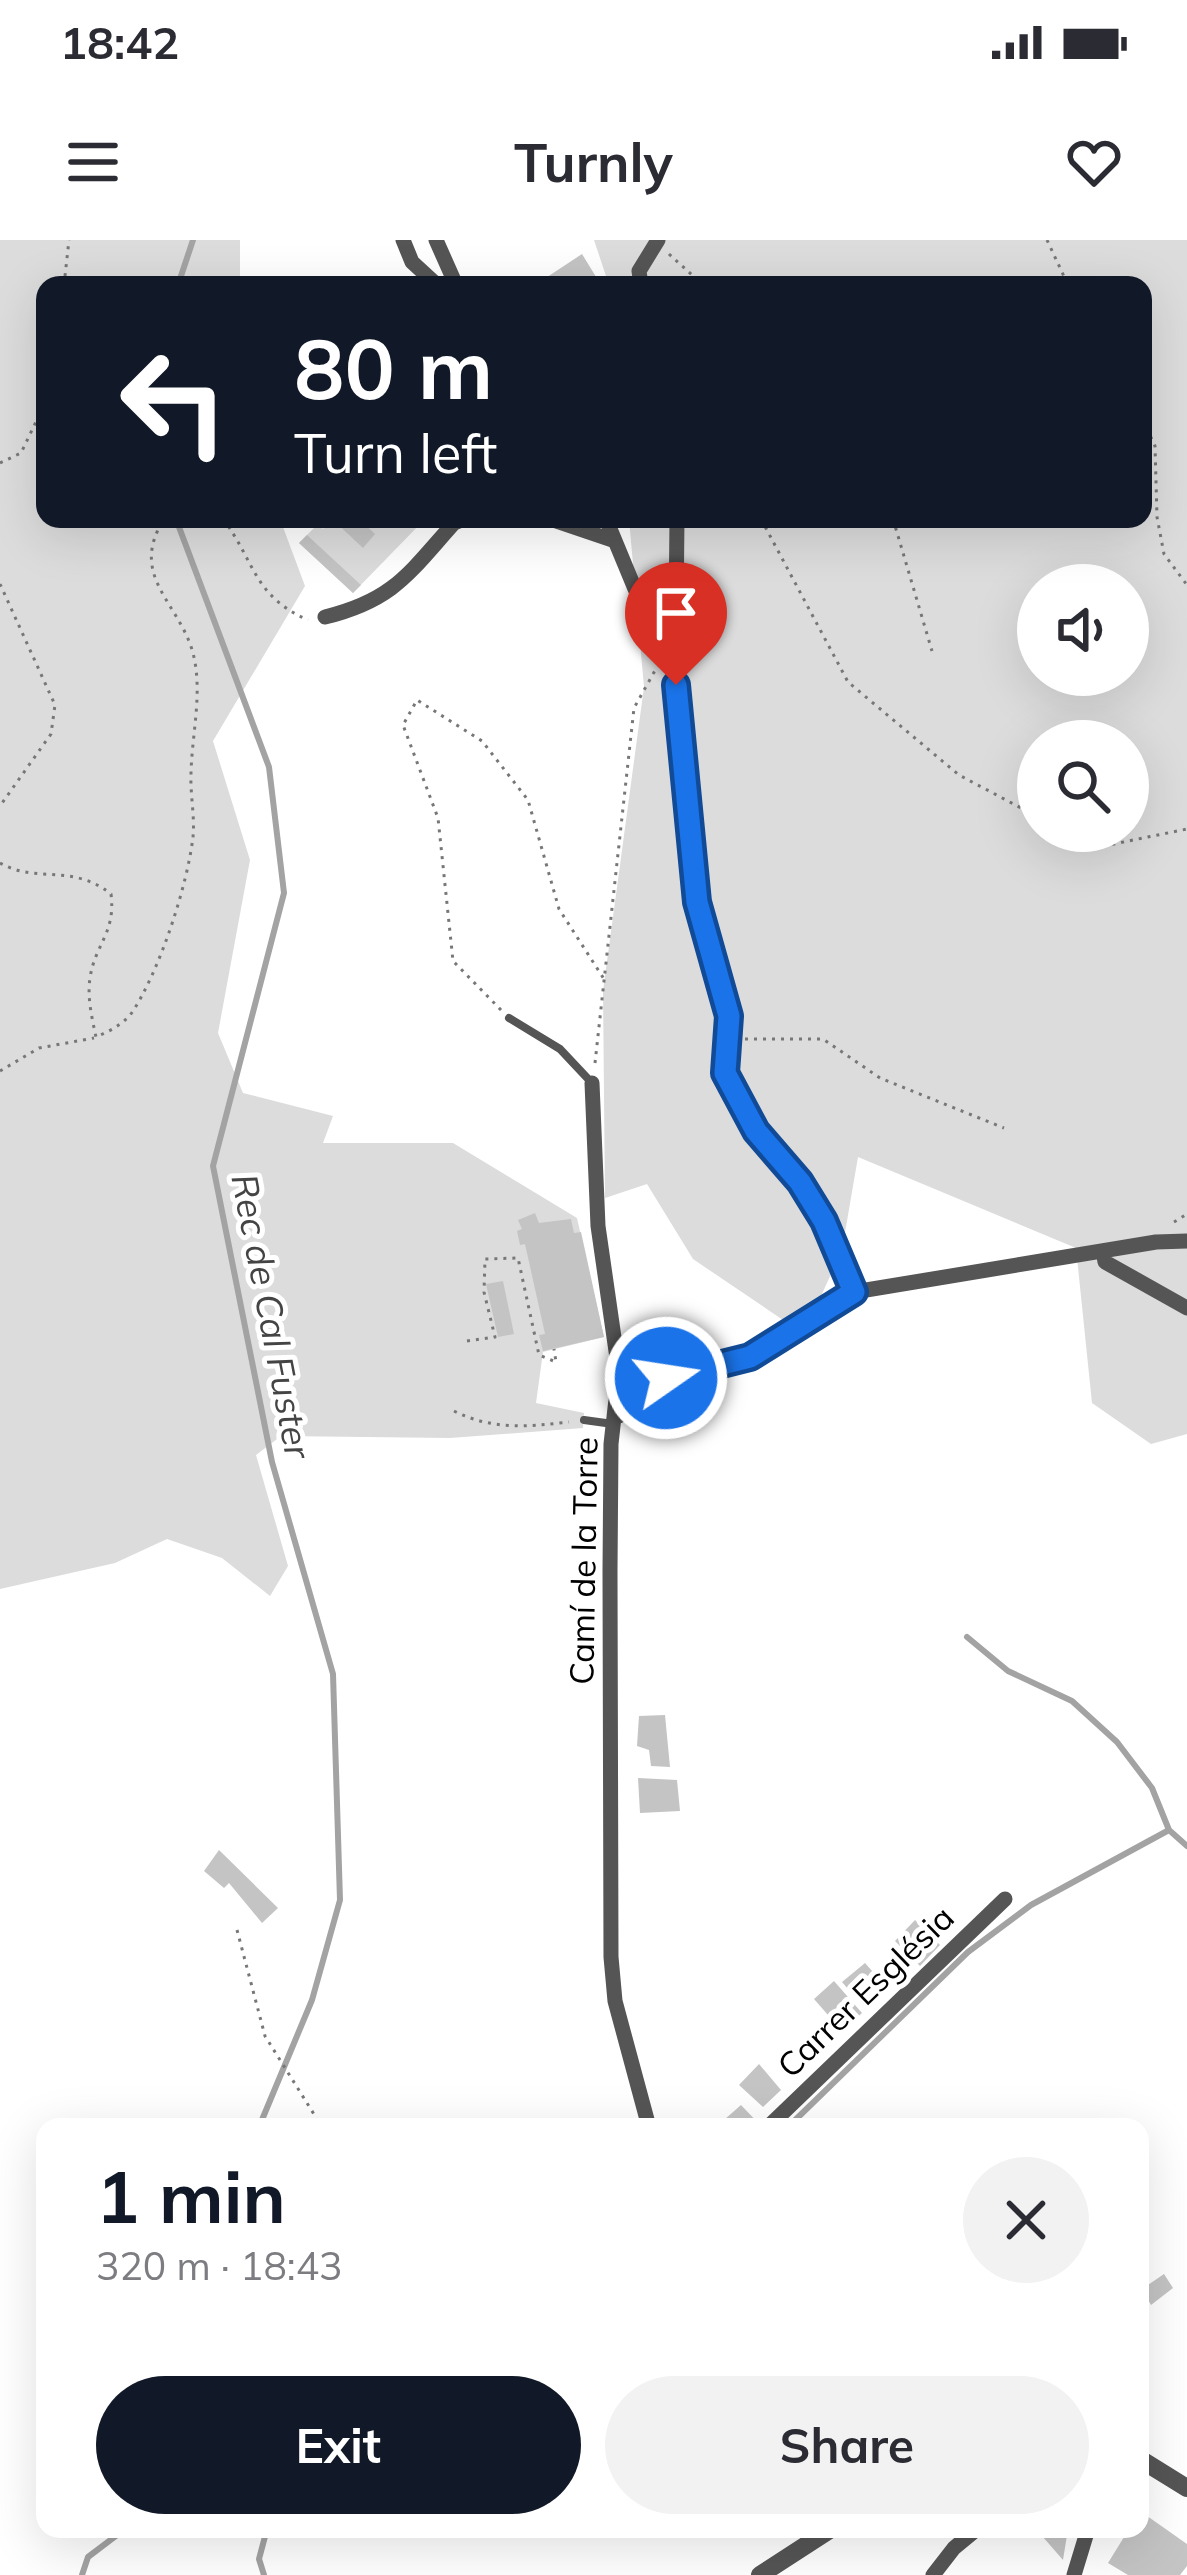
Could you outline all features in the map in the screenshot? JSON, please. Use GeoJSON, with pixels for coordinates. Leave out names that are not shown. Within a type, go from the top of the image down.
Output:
{"type":"FeatureCollection","features":[{"type":"Feature","properties":{"kind":"street"},"geometry":{"type":"LineString","coordinates":[[403,240],[412,262],[427,276]]}},
{"type":"Feature","properties":{"kind":"street"},"geometry":{"type":"LineString","coordinates":[[436,240],[452,276]]}},
{"type":"Feature","properties":{"kind":"street"},"geometry":{"type":"LineString","coordinates":[[640,276],[658,241]]}},
{"type":"Feature","properties":{"kind":"street"},"geometry":{"type":"LineString","coordinates":[[325,617],[361,608],[389,594],[450,528]]}},
{"type":"Feature","properties":{"kind":"street"},"geometry":{"type":"LineString","coordinates":[[577,528],[612,540]]}},
{"type":"Feature","properties":{"kind":"street"},"geometry":{"type":"LineString","coordinates":[[609,528],[670,644]]}},
{"type":"Feature","properties":{"kind":"street"},"geometry":{"type":"LineString","coordinates":[[677,528],[676,613],[670,644],[697,902],[729,1016],[725,1073],[756,1131],[800,1182],[824,1221],[854,1292]]}},
{"type":"Feature","properties":{"kind":"street","name":"Camí de la Torre"},"geometry":{"type":"LineString","coordinates":[[592,1083],[598,1226],[620,1372],[610,1570],[611,1957],[615,2001],[647,2118]]}},
{"type":"Feature","properties":{"kind":"street"},"geometry":{"type":"LineString","coordinates":[[615,1424],[633,1398],[666,1378],[750,1357],[854,1292],[1187,1241]]}},
{"type":"Feature","properties":{"kind":"street"},"geometry":{"type":"LineString","coordinates":[[1103,1251],[1105,1262],[1187,1308]]}},
{"type":"Feature","properties":{"kind":"street","name":"Carrer Església"},"geometry":{"type":"LineString","coordinates":[[777,2118],[1005,1899]]}},
{"type":"Feature","properties":{"kind":"street"},"geometry":{"type":"LineString","coordinates":[[1149,2463],[1183,2480]]}},
{"type":"Feature","properties":{"kind":"street"},"geometry":{"type":"LineString","coordinates":[[760,2575],[817,2538]]}},
{"type":"Feature","properties":{"kind":"street"},"geometry":{"type":"LineString","coordinates":[[933,2575],[968,2538]]}},
{"type":"Feature","properties":{"kind":"street"},"geometry":{"type":"LineString","coordinates":[[1074,2575],[1085,2538]]}},
{"type":"Feature","properties":{"kind":"lane"},"geometry":{"type":"LineString","coordinates":[[508,1018],[560,1049],[592,1083]]}},
{"type":"Feature","properties":{"kind":"lane"},"geometry":{"type":"LineString","coordinates":[[584,1420],[615,1424]]}},
{"type":"Feature","properties":{"kind":"path"},"geometry":{"type":"LineString","coordinates":[[65,276],[68,240]]}},
{"type":"Feature","properties":{"kind":"path"},"geometry":{"type":"LineString","coordinates":[[1047,240],[1064,276]]}},
{"type":"Feature","properties":{"kind":"path"},"geometry":{"type":"LineString","coordinates":[[658,241],[694,276]]}},
{"type":"Feature","properties":{"kind":"path"},"geometry":{"type":"LineString","coordinates":[[0,463],[21,453],[36,422]]}},
{"type":"Feature","properties":{"kind":"path"},"geometry":{"type":"LineString","coordinates":[[1152,440],[1164,554],[1187,585]]}},
{"type":"Feature","properties":{"kind":"path"},"geometry":{"type":"LineString","coordinates":[[0,1071],[38,1048],[96,1037],[131,1015],[153,971],[193,838],[190,772],[197,690],[193,651],[158,587],[151,540],[158,528]]}},
{"type":"Feature","properties":{"kind":"path"},"geometry":{"type":"LineString","coordinates":[[228,528],[253,577],[277,602],[306,620],[325,617]]}},
{"type":"Feature","properties":{"kind":"path"},"geometry":{"type":"LineString","coordinates":[[765,528],[848,682],[958,775],[1017,807]]}},
{"type":"Feature","properties":{"kind":"path"},"geometry":{"type":"LineString","coordinates":[[896,528],[932,651]]}},
{"type":"Feature","properties":{"kind":"path"},"geometry":{"type":"LineString","coordinates":[[0,584],[56,705],[51,734],[0,806]]}},
{"type":"Feature","properties":{"kind":"path"},"geometry":{"type":"LineString","coordinates":[[592,1083],[634,708],[670,644]]}},
{"type":"Feature","properties":{"kind":"path"},"geometry":{"type":"LineString","coordinates":[[508,1018],[453,961],[438,818],[403,724],[417,700],[482,741],[528,800],[559,909],[604,979]]}},
{"type":"Feature","properties":{"kind":"path"},"geometry":{"type":"LineString","coordinates":[[1149,837],[1187,829]]}},
{"type":"Feature","properties":{"kind":"path"},"geometry":{"type":"LineString","coordinates":[[0,863],[12,870],[91,878],[111,894],[115,920],[90,975],[96,1037]]}},
{"type":"Feature","properties":{"kind":"path"},"geometry":{"type":"LineString","coordinates":[[727,1040],[824,1040],[880,1078],[1004,1128]]}},
{"type":"Feature","properties":{"kind":"path"},"geometry":{"type":"LineString","coordinates":[[466,1341],[495,1337],[484,1292],[485,1259],[518,1258],[539,1355],[556,1362],[554,1349]]}},
{"type":"Feature","properties":{"kind":"path"},"geometry":{"type":"LineString","coordinates":[[454,1412],[479,1424],[526,1427],[584,1420]]}},
{"type":"Feature","properties":{"kind":"path"},"geometry":{"type":"LineString","coordinates":[[237,1930],[265,2036],[316,2118]]}},
{"type":"Feature","properties":{"kind":"shaded area"},"geometry":{"type":"Polygon","coordinates":[[[0,240],[240,240],[240,276],[36,276],[36,528],[283,528],[305,586],[213,741],[250,860],[218,1033],[243,1093],[333,1116],[323,1143],[453,1143],[577,1218],[604,1337],[543,1352],[536,1403],[584,1413],[583,1428],[450,1438],[281,1436],[256,1455],[288,1566],[270,1596],[222,1558],[167,1539],[115,1563],[0,1589],[0,240]]]}},
{"type":"Feature","properties":{"kind":"shaded area"},"geometry":{"type":"Polygon","coordinates":[[[594,240],[1187,240],[1187,1434],[1151,1444],[1092,1403],[1076,1248],[858,1157],[842,1250],[821,1296],[783,1320],[693,1259],[647,1184],[605,1198],[603,991],[644,687],[630,528],[1152,528],[1152,276],[606,276],[594,240]]]}},
{"type":"Feature","properties":{"kind":"shaded area"},"geometry":{"type":"Polygon","coordinates":[[[314,528],[416,528],[353,593],[299,543],[314,528]]]}},
{"type":"Feature","properties":{"kind":"building"},"geometry":{"type":"Polygon","coordinates":[[[582,254],[595,276],[549,276],[582,254]]]}},
{"type":"Feature","properties":{"kind":"building"},"geometry":{"type":"Polygon","coordinates":[[[342,528],[369,528],[375,534],[363,548],[342,528]]]}},
{"type":"Feature","properties":{"kind":"building"},"geometry":{"type":"Polygon","coordinates":[[[307,535],[361,585],[353,593],[299,543],[307,535]]]}},
{"type":"Feature","properties":{"kind":"building"},"geometry":{"type":"Polygon","coordinates":[[[535,1213],[539,1223],[571,1219],[574,1233],[581,1232],[604,1337],[543,1351],[539,1335],[545,1334],[525,1244],[520,1245],[517,1231],[522,1229],[518,1220],[535,1213]]]}},
{"type":"Feature","properties":{"kind":"building"},"geometry":{"type":"Polygon","coordinates":[[[503,1281],[514,1334],[498,1337],[486,1284],[503,1281]]]}},
{"type":"Feature","properties":{"kind":"building"},"geometry":{"type":"Polygon","coordinates":[[[665,1715],[670,1767],[651,1766],[649,1750],[637,1746],[639,1716],[665,1715]]]}},
{"type":"Feature","properties":{"kind":"building"},"geometry":{"type":"Polygon","coordinates":[[[638,1778],[677,1780],[680,1811],[640,1813],[638,1778]]]}},
{"type":"Feature","properties":{"kind":"building"},"geometry":{"type":"Polygon","coordinates":[[[219,1850],[278,1908],[262,1923],[229,1883],[224,1888],[204,1871],[219,1850]]]}},
{"type":"Feature","properties":{"kind":"building"},"geometry":{"type":"Polygon","coordinates":[[[915,1920],[940,1945],[920,1966],[895,1941],[915,1920]]]}},
{"type":"Feature","properties":{"kind":"building"},"geometry":{"type":"Polygon","coordinates":[[[865,1963],[889,1990],[866,2010],[842,1982],[865,1963]]]}},
{"type":"Feature","properties":{"kind":"building"},"geometry":{"type":"Polygon","coordinates":[[[834,1981],[862,2013],[842,2031],[814,1999],[834,1981]]]}},
{"type":"Feature","properties":{"kind":"building"},"geometry":{"type":"Polygon","coordinates":[[[759,2064],[781,2090],[763,2107],[739,2085],[759,2064]]]}},
{"type":"Feature","properties":{"kind":"building"},"geometry":{"type":"Polygon","coordinates":[[[741,2105],[753,2118],[726,2118],[741,2105]]]}},
{"type":"Feature","properties":{"kind":"building"},"geometry":{"type":"Polygon","coordinates":[[[1164,2274],[1173,2288],[1151,2305],[1149,2284],[1164,2274]]]}},
{"type":"Feature","properties":{"kind":"building"},"geometry":{"type":"Polygon","coordinates":[[[1149,2517],[1187,2544],[1187,2566],[1180,2575],[1128,2575],[1108,2563],[1123,2538],[1149,2538],[1149,2517]]]}},
{"type":"Feature","properties":{"kind":"building"},"geometry":{"type":"Polygon","coordinates":[[[1044,2538],[1067,2538],[1063,2560],[1044,2538]]]}},
{"type":"Feature","properties":{"kind":"waterway","name":"Rec de Cal Fuster"},"geometry":{"type":"LineString","coordinates":[[181,276],[193,240]]}},
{"type":"Feature","properties":{"kind":"waterway","name":"Rec de Cal Fuster"},"geometry":{"type":"LineString","coordinates":[[179,528],[269,767],[284,893],[213,1166],[272,1462],[333,1674],[340,1900],[312,2000],[263,2118]]}},
{"type":"Feature","properties":{"kind":"waterway"},"geometry":{"type":"LineString","coordinates":[[967,1637],[1008,1671],[1072,1701],[1117,1742],[1152,1788],[1169,1830],[1187,1846]]}},
{"type":"Feature","properties":{"kind":"waterway"},"geometry":{"type":"LineString","coordinates":[[797,2118],[968,1952],[1031,1905],[1169,1830]]}},
{"type":"Feature","properties":{"kind":"waterway","name":"Rec de Cal Fuster"},"geometry":{"type":"LineString","coordinates":[[82,2575],[88,2557],[113,2538]]}},
{"type":"Feature","properties":{"kind":"waterway"},"geometry":{"type":"LineString","coordinates":[[264,2575],[259,2559],[265,2538]]}},
{"type":"Feature","properties":{"kind":"route"},"geometry":{"type":"LineString","coordinates":[[666,1378],[750,1357],[854,1292],[824,1221],[800,1182],[756,1131],[725,1073],[729,1016],[697,902],[676,685]]}}]}
